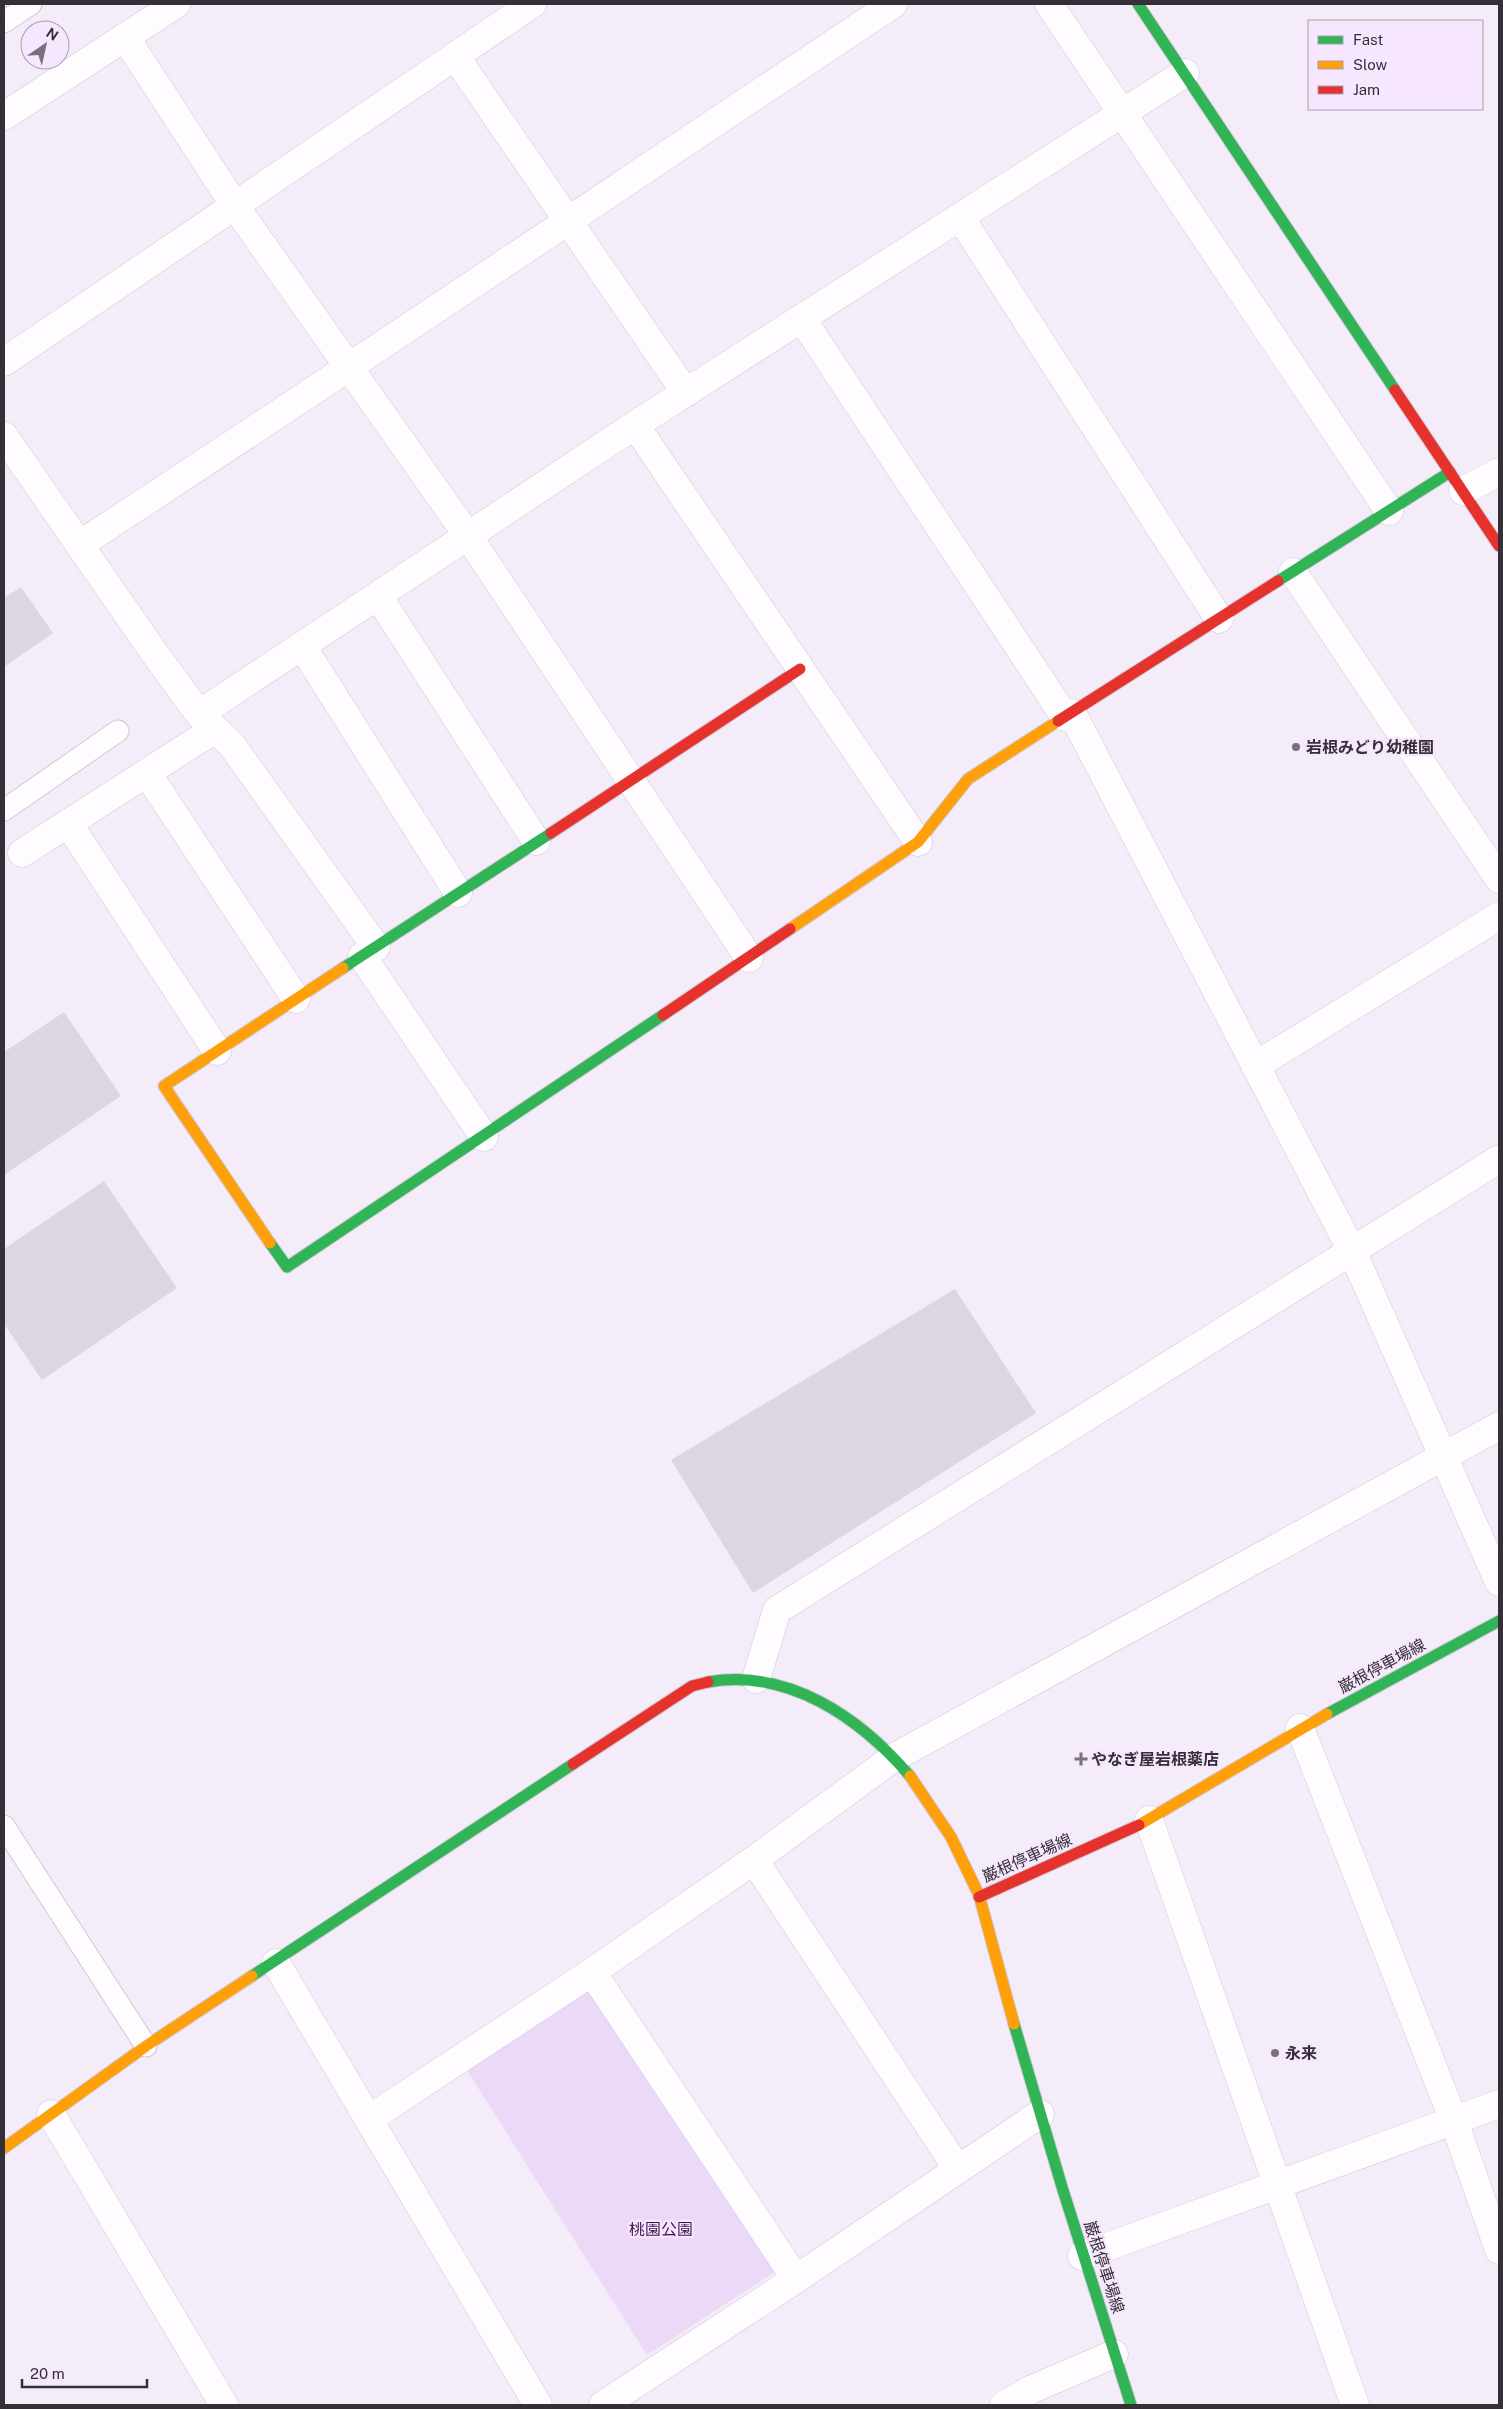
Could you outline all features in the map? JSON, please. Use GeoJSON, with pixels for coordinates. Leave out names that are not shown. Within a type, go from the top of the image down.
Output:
{"type":"FeatureCollection","features":[{"type":"Feature","properties":{"kind":"street"},"geometry":{"type":"LineString","coordinates":[[4,116],[176,4]]}},
{"type":"Feature","properties":{"kind":"street"},"geometry":{"type":"LineString","coordinates":[[4,362],[532,4]]}},
{"type":"Feature","properties":{"kind":"street"},"geometry":{"type":"LineString","coordinates":[[79,545],[350,368],[567,220],[893,4]]}},
{"type":"Feature","properties":{"kind":"street"},"geometry":{"type":"LineString","coordinates":[[1049,4],[1389,511]]}},
{"type":"Feature","properties":{"kind":"street"},"geometry":{"type":"LineString","coordinates":[[1138,4],[1499,546]]}},
{"type":"Feature","properties":{"kind":"street"},"geometry":{"type":"LineString","coordinates":[[125,37],[235,206],[468,536],[749,958]]}},
{"type":"Feature","properties":{"kind":"street"},"geometry":{"type":"LineString","coordinates":[[455,56],[686,393]]}},
{"type":"Feature","properties":{"kind":"street"},"geometry":{"type":"LineString","coordinates":[[22,853],[147,773],[207,721],[302,646],[635,426],[1185,73]]}},
{"type":"Feature","properties":{"kind":"street"},"geometry":{"type":"LineString","coordinates":[[960,217],[1219,619]]}},
{"type":"Feature","properties":{"kind":"street"},"geometry":{"type":"LineString","coordinates":[[802,318],[1068,715],[1352,1251],[1499,1582]]}},
{"type":"Feature","properties":{"kind":"street"},"geometry":{"type":"LineString","coordinates":[[635,426],[918,842]]}},
{"type":"Feature","properties":{"kind":"street"},"geometry":{"type":"LineString","coordinates":[[4,436],[79,545],[207,721],[231,744],[369,951],[484,1137]]}},
{"type":"Feature","properties":{"kind":"street"},"geometry":{"type":"LineString","coordinates":[[800,669],[164,1086],[287,1267],[484,1137],[918,842],[968,779],[1389,511],[1456,482],[1499,472]]}},
{"type":"Feature","properties":{"kind":"street"},"geometry":{"type":"LineString","coordinates":[[1293,572],[1499,879]]}},
{"type":"Feature","properties":{"kind":"street"},"geometry":{"type":"LineString","coordinates":[[378,596],[536,841]]}},
{"type":"Feature","properties":{"kind":"street"},"geometry":{"type":"LineString","coordinates":[[302,646],[458,893]]}},
{"type":"Feature","properties":{"kind":"street"},"geometry":{"type":"LineString","coordinates":[[147,773],[296,999]]}},
{"type":"Feature","properties":{"kind":"street"},"geometry":{"type":"LineString","coordinates":[[68,823],[217,1051]]}},
{"type":"Feature","properties":{"kind":"street"},"geometry":{"type":"LineString","coordinates":[[1255,1066],[1499,916]]}},
{"type":"Feature","properties":{"kind":"street"},"geometry":{"type":"LineString","coordinates":[[756,1678],[778,1610],[1499,1159]]}},
{"type":"Feature","properties":{"kind":"street"},"geometry":{"type":"LineString","coordinates":[[369,2119],[592,1972],[754,1860],[893,1758],[1499,1426]]}},
{"type":"Feature","properties":{"kind":"street","name":"巌根停車場線"},"geometry":{"type":"LineString","coordinates":[[1131,2405],[1082,2256],[1040,2114],[980,1897],[1150,1820],[1300,1728],[1499,1622]]}},
{"type":"Feature","properties":{"kind":"street"},"geometry":{"type":"LineString","coordinates":[[4,2148],[146,2046],[276,1963],[692,1686],[720,1679],[756,1678],[797,1691],[830,1707],[867,1733],[926,1794],[948,1830],[980,1897]]}},
{"type":"Feature","properties":{"kind":"street"},"geometry":{"type":"LineString","coordinates":[[1300,1728],[1454,2121],[1499,2250]]}},
{"type":"Feature","properties":{"kind":"street"},"geometry":{"type":"LineString","coordinates":[[1150,1820],[1355,2405]]}},
{"type":"Feature","properties":{"kind":"street"},"geometry":{"type":"LineString","coordinates":[[754,1860],[958,2168]]}},
{"type":"Feature","properties":{"kind":"street"},"geometry":{"type":"LineString","coordinates":[[276,1963],[538,2405]]}},
{"type":"Feature","properties":{"kind":"street"},"geometry":{"type":"LineString","coordinates":[[592,1972],[796,2280]]}},
{"type":"Feature","properties":{"kind":"street"},"geometry":{"type":"LineString","coordinates":[[1082,2256],[1499,2104]]}},
{"type":"Feature","properties":{"kind":"street"},"geometry":{"type":"LineString","coordinates":[[51,2114],[224,2405]]}},
{"type":"Feature","properties":{"kind":"street"},"geometry":{"type":"LineString","coordinates":[[603,2405],[796,2280],[1040,2114]]}},
{"type":"Feature","properties":{"kind":"street"},"geometry":{"type":"LineString","coordinates":[[1004,2405],[1030,2390],[1114,2354]]}},
{"type":"Feature","properties":{"kind":"lane"},"geometry":{"type":"LineString","coordinates":[[4,22],[31,4]]}},
{"type":"Feature","properties":{"kind":"lane"},"geometry":{"type":"LineString","coordinates":[[4,810],[118,731]]}},
{"type":"Feature","properties":{"kind":"lane"},"geometry":{"type":"LineString","coordinates":[[4,1826],[146,2046]]}},
{"type":"Feature","properties":{"kind":"green space","name":"桃園公園"},"geometry":{"type":"Polygon","coordinates":[[[591,1978],[781,2268],[647,2355],[463,2064],[591,1978]]]}},
{"type":"Feature","properties":{"kind":"building"},"geometry":{"type":"Polygon","coordinates":[[[21,587],[53,633],[4,667],[4,598],[21,587]]]}},
{"type":"Feature","properties":{"kind":"building"},"geometry":{"type":"Polygon","coordinates":[[[64,1012],[121,1096],[4,1175],[4,1052],[64,1012]]]}},
{"type":"Feature","properties":{"kind":"building"},"geometry":{"type":"Polygon","coordinates":[[[104,1181],[177,1288],[42,1380],[4,1324],[4,1249],[104,1181]]]}},
{"type":"Feature","properties":{"kind":"building"},"geometry":{"type":"Polygon","coordinates":[[[955,1289],[1036,1413],[753,1593],[671,1460],[955,1289]]]}},
{"type":"Feature","properties":{"kind":"traffic: fast"},"geometry":{"type":"LineString","coordinates":[[1138,4],[1395,390]]}},
{"type":"Feature","properties":{"kind":"traffic: fast"},"geometry":{"type":"LineString","coordinates":[[1278,581],[1450,472]]}},
{"type":"Feature","properties":{"kind":"traffic: fast"},"geometry":{"type":"LineString","coordinates":[[343,968],[551,833]]}},
{"type":"Feature","properties":{"kind":"traffic: fast"},"geometry":{"type":"LineString","coordinates":[[270,1243],[287,1267],[663,1015]]}},
{"type":"Feature","properties":{"kind":"traffic: fast"},"geometry":{"type":"LineString","coordinates":[[1327,1714],[1499,1621]]}},
{"type":"Feature","properties":{"kind":"traffic: fast"},"geometry":{"type":"LineString","coordinates":[[708,1682],[738,1680],[767,1683],[794,1690],[821,1702],[869,1735],[910,1776]]}},
{"type":"Feature","properties":{"kind":"traffic: fast"},"geometry":{"type":"LineString","coordinates":[[252,1976],[573,1764]]}},
{"type":"Feature","properties":{"kind":"traffic: fast"},"geometry":{"type":"LineString","coordinates":[[1014,2024],[1062,2187],[1131,2405]]}},
{"type":"Feature","properties":{"kind":"traffic: slow"},"geometry":{"type":"LineString","coordinates":[[790,929],[918,842],[968,779],[1058,721]]}},
{"type":"Feature","properties":{"kind":"traffic: slow"},"geometry":{"type":"LineString","coordinates":[[270,1243],[164,1086],[343,968]]}},
{"type":"Feature","properties":{"kind":"traffic: slow"},"geometry":{"type":"LineString","coordinates":[[1139,1825],[1327,1714]]}},
{"type":"Feature","properties":{"kind":"traffic: slow"},"geometry":{"type":"LineString","coordinates":[[910,1776],[951,1837],[979,1895],[1014,2024]]}},
{"type":"Feature","properties":{"kind":"traffic: slow"},"geometry":{"type":"LineString","coordinates":[[4,2148],[146,2046],[252,1976]]}},
{"type":"Feature","properties":{"kind":"traffic: jam"},"geometry":{"type":"LineString","coordinates":[[1395,390],[1499,546]]}},
{"type":"Feature","properties":{"kind":"traffic: jam"},"geometry":{"type":"LineString","coordinates":[[1058,721],[1278,581]]}},
{"type":"Feature","properties":{"kind":"traffic: jam"},"geometry":{"type":"LineString","coordinates":[[551,833],[800,669]]}},
{"type":"Feature","properties":{"kind":"traffic: jam"},"geometry":{"type":"LineString","coordinates":[[663,1015],[790,929]]}},
{"type":"Feature","properties":{"kind":"traffic: jam"},"geometry":{"type":"LineString","coordinates":[[573,1764],[692,1686],[708,1682]]}},
{"type":"Feature","properties":{"kind":"traffic: jam"},"geometry":{"type":"LineString","coordinates":[[979,1897],[1139,1825]]}},
{"type":"Feature","properties":{"kind":"place","name":"岩根みどり幼稚園"},"geometry":{"type":"Point","coordinates":[1296,747]}},
{"type":"Feature","properties":{"kind":"place","name":"やなぎ屋岩根薬店"},"geometry":{"type":"Point","coordinates":[1081,1759]}},
{"type":"Feature","properties":{"kind":"place","name":"永来"},"geometry":{"type":"Point","coordinates":[1275,2053]}}]}
